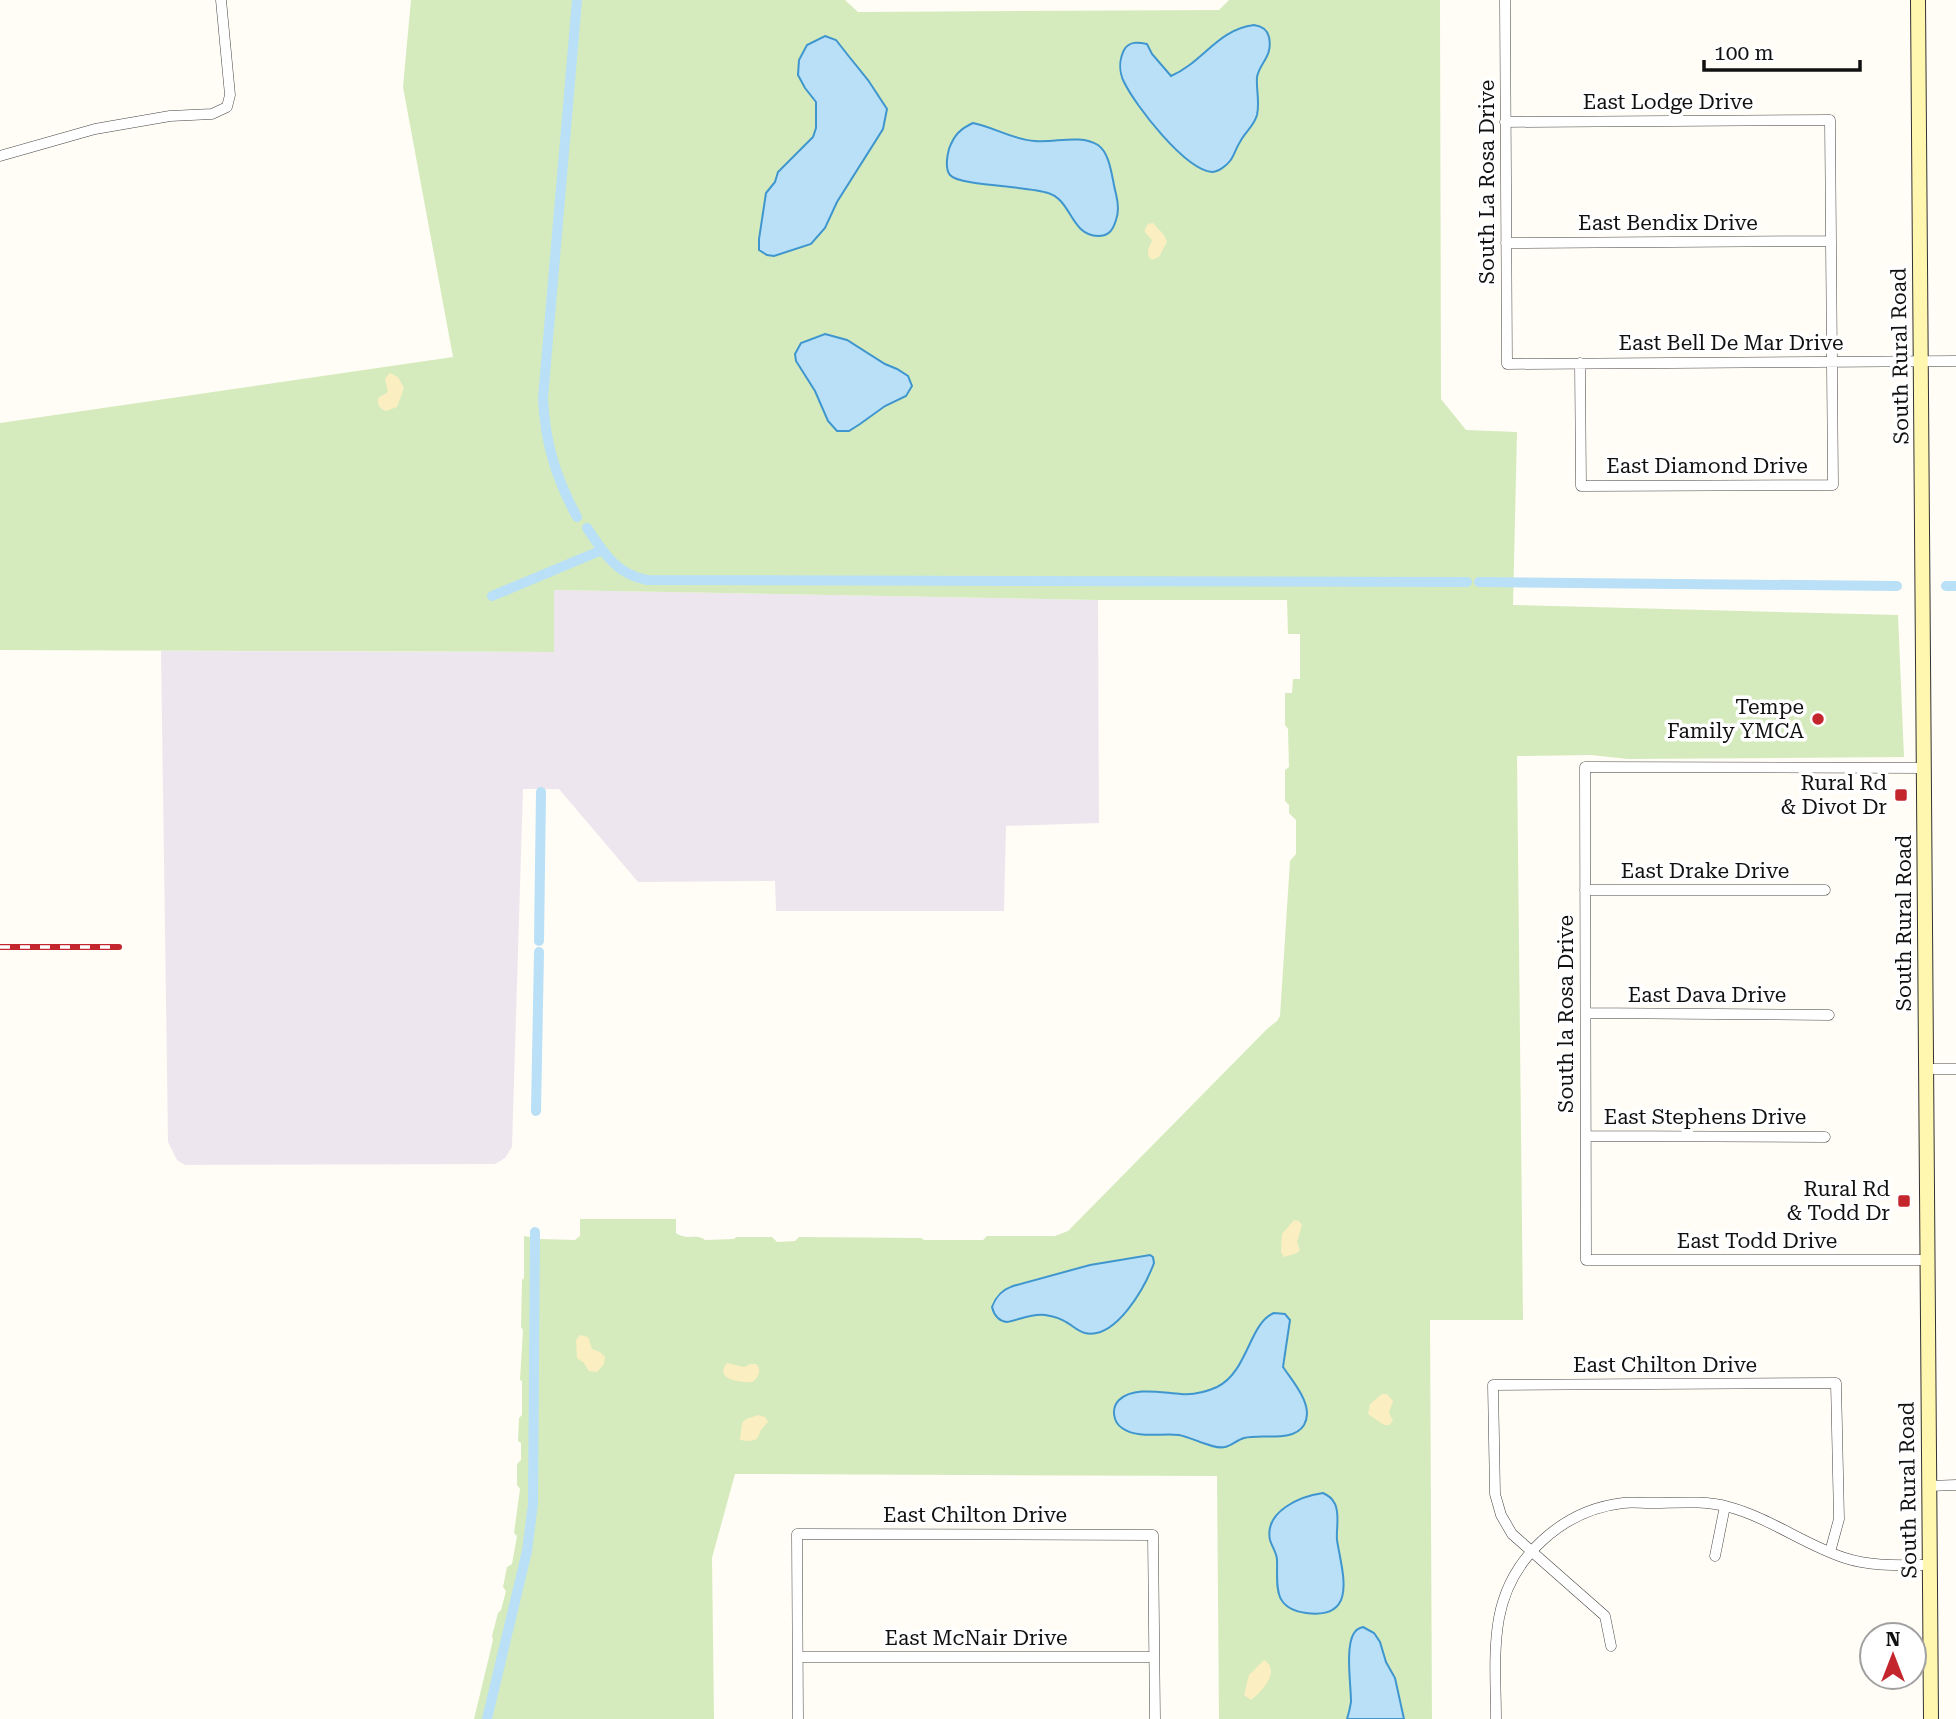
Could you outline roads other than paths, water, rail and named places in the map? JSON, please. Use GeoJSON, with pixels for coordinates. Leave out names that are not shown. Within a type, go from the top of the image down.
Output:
{"type":"FeatureCollection","features":[{"type":"Feature","properties":{"kind":"main road","name":"South Rural Road"},"geometry":{"type":"LineString","coordinates":[[1918,0],[1931,1719]]}},
{"type":"Feature","properties":{"kind":"street"},"geometry":{"type":"LineString","coordinates":[[0,156],[95,129],[170,116],[212,114],[227,107],[230,95],[221,0]]}},
{"type":"Feature","properties":{"kind":"street","name":"South La Rosa Drive"},"geometry":{"type":"LineString","coordinates":[[1504,0],[1507,364]]}},
{"type":"Feature","properties":{"kind":"street","name":"East Lodge Drive"},"geometry":{"type":"LineString","coordinates":[[1505,122],[1830,120],[1831,241]]}},
{"type":"Feature","properties":{"kind":"street"},"geometry":{"type":"LineString","coordinates":[[1831,241],[1832,361]]}},
{"type":"Feature","properties":{"kind":"street","name":"East Bendix Drive"},"geometry":{"type":"LineString","coordinates":[[1506,243],[1831,241]]}},
{"type":"Feature","properties":{"kind":"street","name":"East Diamond Drive"},"geometry":{"type":"LineString","coordinates":[[1580,363],[1581,486],[1833,485],[1832,361]]}},
{"type":"Feature","properties":{"kind":"street","name":"East Bell De Mar Drive"},"geometry":{"type":"LineString","coordinates":[[1507,364],[1956,361]]}},
{"type":"Feature","properties":{"kind":"street","name":"South la Rosa Drive"},"geometry":{"type":"LineString","coordinates":[[1586,1260],[1585,767],[1924,768]]}},
{"type":"Feature","properties":{"kind":"street","name":"East Drake Drive"},"geometry":{"type":"LineString","coordinates":[[1585,890],[1825,890]]}},
{"type":"Feature","properties":{"kind":"street","name":"East Dava Drive"},"geometry":{"type":"LineString","coordinates":[[1586,1013],[1829,1015]]}},
{"type":"Feature","properties":{"kind":"street"},"geometry":{"type":"LineString","coordinates":[[1926,1069],[1956,1069]]}},
{"type":"Feature","properties":{"kind":"street","name":"East Stephens Drive"},"geometry":{"type":"LineString","coordinates":[[1586,1136],[1825,1137]]}},
{"type":"Feature","properties":{"kind":"street","name":"East Todd Drive"},"geometry":{"type":"LineString","coordinates":[[1586,1260],[1927,1260]]}},
{"type":"Feature","properties":{"kind":"street","name":"East Chilton Drive"},"geometry":{"type":"LineString","coordinates":[[1531,1552],[1512,1534],[1501,1515],[1494,1494],[1493,1385],[1836,1383],[1839,1519],[1830,1552]]}},
{"type":"Feature","properties":{"kind":"street"},"geometry":{"type":"LineString","coordinates":[[1928,1486],[1956,1485]]}},
{"type":"Feature","properties":{"kind":"street"},"geometry":{"type":"LineString","coordinates":[[1496,1719],[1496,1641],[1500,1615],[1511,1582],[1538,1542],[1563,1524],[1595,1509],[1623,1503],[1698,1503],[1725,1506],[1756,1515],[1805,1542],[1864,1563],[1930,1565]]}},
{"type":"Feature","properties":{"kind":"street"},"geometry":{"type":"LineString","coordinates":[[1715,1556],[1725,1506]]}},
{"type":"Feature","properties":{"kind":"street","name":"East Chilton Drive"},"geometry":{"type":"LineString","coordinates":[[798,1657],[797,1534],[1153,1535],[1154,1657]]}},
{"type":"Feature","properties":{"kind":"street"},"geometry":{"type":"LineString","coordinates":[[1531,1552],[1605,1616],[1611,1646]]}},
{"type":"Feature","properties":{"kind":"street"},"geometry":{"type":"LineString","coordinates":[[798,1657],[798,1719]]}},
{"type":"Feature","properties":{"kind":"street","name":"East McNair Drive"},"geometry":{"type":"LineString","coordinates":[[798,1657],[1154,1657]]}},
{"type":"Feature","properties":{"kind":"street"},"geometry":{"type":"LineString","coordinates":[[1154,1657],[1155,1719]]}},
{"type":"Feature","properties":{"kind":"water"},"geometry":{"type":"Polygon","coordinates":[[[1254,25],[1265,30],[1270,44],[1257,77],[1256,119],[1226,165],[1214,172],[1201,169],[1162,135],[1130,92],[1122,78],[1122,54],[1131,44],[1147,44],[1171,76],[1192,63],[1220,39],[1241,28],[1254,25]]]}},
{"type":"Feature","properties":{"kind":"water"},"geometry":{"type":"Polygon","coordinates":[[[825,36],[836,40],[887,109],[883,129],[837,202],[825,228],[811,244],[774,256],[767,255],[759,250],[766,193],[775,182],[778,172],[813,137],[816,128],[816,102],[798,75],[799,60],[807,45],[825,36]]]}},
{"type":"Feature","properties":{"kind":"water"},"geometry":{"type":"Polygon","coordinates":[[[973,123],[1027,140],[1075,139],[1098,145],[1106,154],[1117,200],[1118,214],[1112,229],[1102,236],[1089,234],[1076,224],[1056,197],[1048,193],[980,184],[956,179],[950,175],[947,162],[951,144],[958,133],[973,123]]]}},
{"type":"Feature","properties":{"kind":"water"},"geometry":{"type":"Polygon","coordinates":[[[825,334],[847,340],[908,376],[912,386],[906,396],[885,406],[849,431],[837,431],[828,421],[815,391],[796,361],[795,354],[801,343],[825,334]]]}},
{"type":"Feature","properties":{"kind":"water"},"geometry":{"type":"Polygon","coordinates":[[[1150,1255],[1154,1263],[1128,1310],[1108,1328],[1096,1333],[1082,1332],[1061,1319],[1045,1315],[1007,1322],[997,1317],[993,1310],[998,1297],[1013,1286],[1090,1265],[1150,1255]]]}},
{"type":"Feature","properties":{"kind":"water"},"geometry":{"type":"Polygon","coordinates":[[[1274,1313],[1285,1314],[1290,1320],[1283,1367],[1297,1387],[1307,1410],[1307,1418],[1299,1431],[1285,1436],[1244,1438],[1220,1447],[1179,1435],[1135,1433],[1122,1428],[1117,1422],[1115,1407],[1119,1400],[1132,1393],[1148,1391],[1195,1394],[1217,1387],[1235,1371],[1259,1327],[1274,1313]]]}},
{"type":"Feature","properties":{"kind":"water"},"geometry":{"type":"Polygon","coordinates":[[[1323,1493],[1335,1504],[1338,1517],[1337,1540],[1343,1591],[1334,1609],[1323,1613],[1306,1613],[1287,1606],[1279,1594],[1277,1557],[1270,1540],[1270,1530],[1278,1513],[1286,1507],[1323,1493]]]}},
{"type":"Feature","properties":{"kind":"water"},"geometry":{"type":"Polygon","coordinates":[[[1363,1627],[1374,1633],[1380,1642],[1386,1662],[1395,1678],[1404,1719],[1347,1719],[1351,1702],[1351,1639],[1355,1631],[1363,1627]]]}},
{"type":"Feature","properties":{"kind":"waterway"},"geometry":{"type":"LineString","coordinates":[[577,0],[543,398],[546,430],[553,460],[577,517]]}},
{"type":"Feature","properties":{"kind":"waterway"},"geometry":{"type":"LineString","coordinates":[[587,528],[605,554],[619,568],[647,580],[1467,582]]}},
{"type":"Feature","properties":{"kind":"waterway"},"geometry":{"type":"LineString","coordinates":[[492,596],[602,550]]}},
{"type":"Feature","properties":{"kind":"waterway"},"geometry":{"type":"LineString","coordinates":[[1479,582],[1897,586]]}},
{"type":"Feature","properties":{"kind":"waterway"},"geometry":{"type":"LineString","coordinates":[[1946,586],[1956,586]]}},
{"type":"Feature","properties":{"kind":"waterway"},"geometry":{"type":"LineString","coordinates":[[539,941],[541,792]]}},
{"type":"Feature","properties":{"kind":"waterway"},"geometry":{"type":"LineString","coordinates":[[536,1111],[539,952]]}},
{"type":"Feature","properties":{"kind":"waterway"},"geometry":{"type":"LineString","coordinates":[[487,1719],[527,1551],[533,1504],[535,1232]]}},
{"type":"Feature","properties":{"kind":"railway"},"geometry":{"type":"LineString","coordinates":[[0,947],[119,947]]}},
{"type":"Feature","properties":{"kind":"place","name":"Tempe Family YMCA"},"geometry":{"type":"Point","coordinates":[1818,719]}},
{"type":"Feature","properties":{"kind":"place","name":"Rural Rd & Divot Dr"},"geometry":{"type":"Point","coordinates":[1901,795]}},
{"type":"Feature","properties":{"kind":"place","name":"Rural Rd & Todd Dr"},"geometry":{"type":"Point","coordinates":[1904,1201]}}]}
